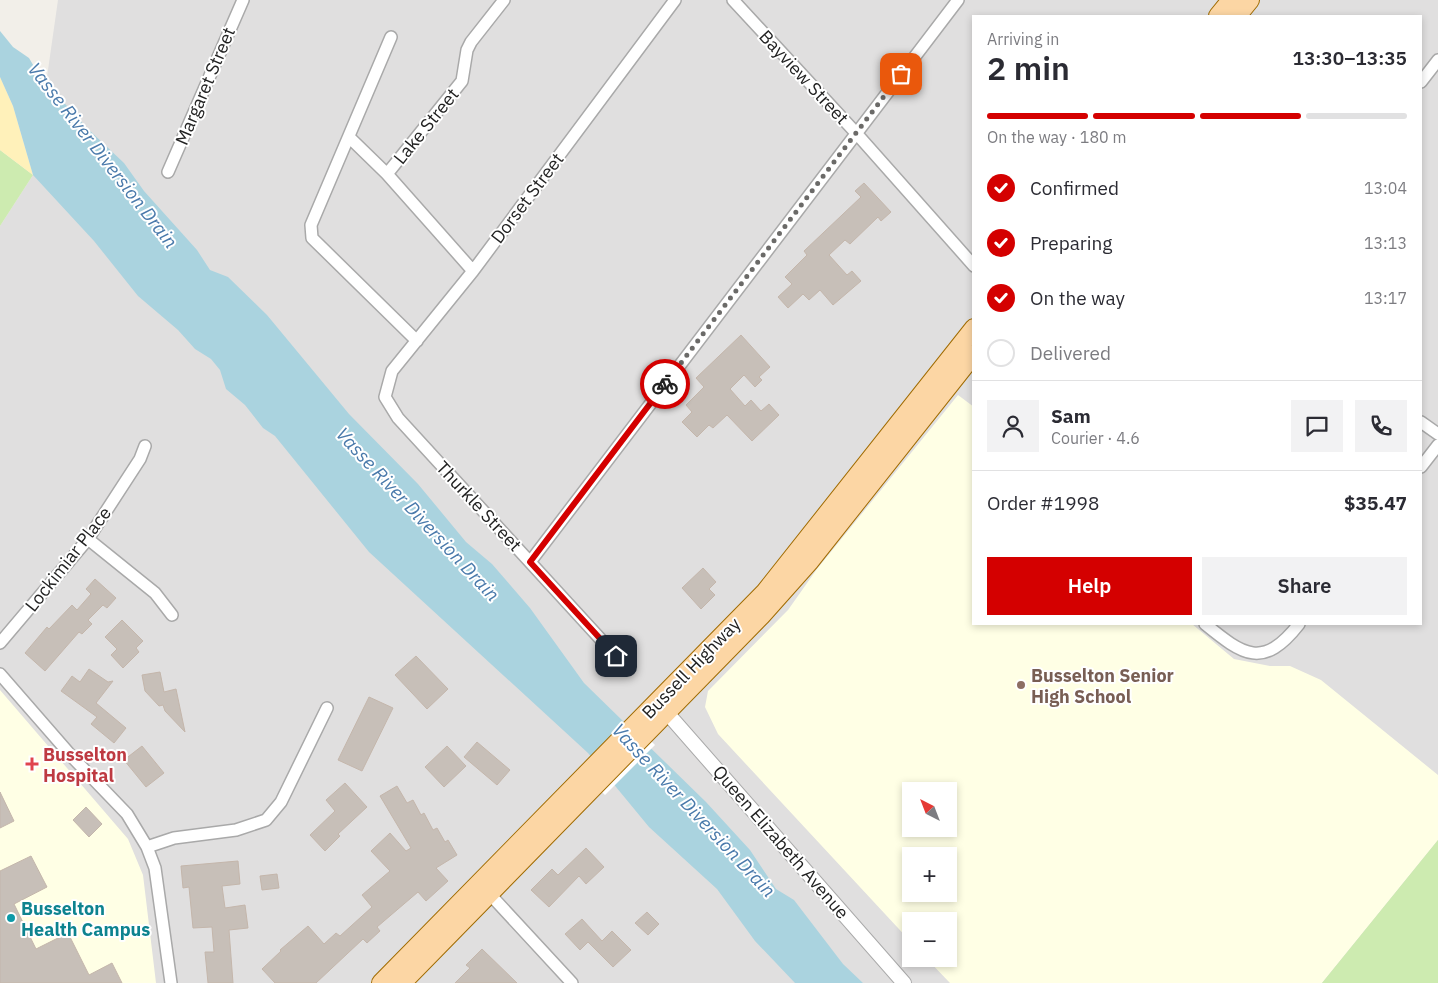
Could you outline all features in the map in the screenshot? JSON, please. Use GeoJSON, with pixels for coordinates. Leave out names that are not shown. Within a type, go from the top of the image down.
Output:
{"type":"FeatureCollection","features":[{"type":"Feature","properties":{"kind":"main road"},"geometry":{"type":"LineString","coordinates":[[1219,15],[1231,0]]}},
{"type":"Feature","properties":{"kind":"main road"},"geometry":{"type":"LineString","coordinates":[[1238,15],[1250,0]]}},
{"type":"Feature","properties":{"kind":"main road","name":"Bussell Highway"},"geometry":{"type":"LineString","coordinates":[[381,983],[484,888],[663,707],[765,592],[972,331]]}},
{"type":"Feature","properties":{"kind":"main road","name":"Bussell Highway"},"geometry":{"type":"LineString","coordinates":[[663,707],[761,616],[810,561],[972,357]]}},
{"type":"Feature","properties":{"kind":"main road","name":"Bussell Highway"},"geometry":{"type":"LineString","coordinates":[[402,983],[484,888]]}},
{"type":"Feature","properties":{"kind":"street","name":"Margaret Street"},"geometry":{"type":"LineString","coordinates":[[168,172],[243,0]]}},
{"type":"Feature","properties":{"kind":"street","name":"Lake Street"},"geometry":{"type":"LineString","coordinates":[[387,174],[462,82],[467,50],[471,42],[504,0]]}},
{"type":"Feature","properties":{"kind":"street","name":"Dorset Street"},"geometry":{"type":"LineString","coordinates":[[385,397],[392,371],[473,271],[675,0]]}},
{"type":"Feature","properties":{"kind":"street","name":"Bayview Street"},"geometry":{"type":"LineString","coordinates":[[733,0],[856,133],[972,264]]}},
{"type":"Feature","properties":{"kind":"street"},"geometry":{"type":"LineString","coordinates":[[530,562],[958,0]]}},
{"type":"Feature","properties":{"kind":"street"},"geometry":{"type":"LineString","coordinates":[[391,37],[350,138],[311,225],[312,238],[417,342]]}},
{"type":"Feature","properties":{"kind":"street"},"geometry":{"type":"LineString","coordinates":[[1422,81],[1438,60]]}},
{"type":"Feature","properties":{"kind":"street"},"geometry":{"type":"LineString","coordinates":[[350,138],[387,174],[473,271]]}},
{"type":"Feature","properties":{"kind":"street","name":"Thurkle Street"},"geometry":{"type":"LineString","coordinates":[[385,397],[398,418],[616,656]]}},
{"type":"Feature","properties":{"kind":"street"},"geometry":{"type":"LineString","coordinates":[[1422,423],[1438,434]]}},
{"type":"Feature","properties":{"kind":"street"},"geometry":{"type":"LineString","coordinates":[[1422,466],[1438,445]]}},
{"type":"Feature","properties":{"kind":"street","name":"Lockimiar Place"},"geometry":{"type":"LineString","coordinates":[[0,643],[88,539],[140,459],[145,446]]}},
{"type":"Feature","properties":{"kind":"street"},"geometry":{"type":"LineString","coordinates":[[88,539],[155,593],[172,615]]}},
{"type":"Feature","properties":{"kind":"street"},"geometry":{"type":"LineString","coordinates":[[1206,625],[1233,646],[1252,654],[1275,646],[1289,637],[1298,625]]}},
{"type":"Feature","properties":{"kind":"street"},"geometry":{"type":"LineString","coordinates":[[0,674],[74,760],[127,814],[147,847],[155,868],[171,983]]}},
{"type":"Feature","properties":{"kind":"street","name":"Queen Elizabeth Avenue"},"geometry":{"type":"LineString","coordinates":[[663,707],[904,983]]}},
{"type":"Feature","properties":{"kind":"street"},"geometry":{"type":"LineString","coordinates":[[147,847],[174,838],[236,830],[266,820],[282,802],[327,708]]}},
{"type":"Feature","properties":{"kind":"street"},"geometry":{"type":"LineString","coordinates":[[484,888],[572,983]]}},
{"type":"Feature","properties":{"kind":"shaded area"},"geometry":{"type":"Polygon","coordinates":[[[58,0],[1438,0],[1438,983],[0,983],[0,226],[33,175],[58,0]]]}},
{"type":"Feature","properties":{"kind":"shaded area","name":"Busselton Senior High School"},"geometry":{"type":"Polygon","coordinates":[[[958,395],[972,406],[972,625],[1193,625],[1234,659],[1270,666],[1290,666],[1321,680],[1438,775],[1438,840],[1322,983],[950,983],[935,967],[957,967],[957,912],[902,912],[902,932],[718,734],[705,707],[708,691],[788,610],[817,569],[958,395]]]}},
{"type":"Feature","properties":{"kind":"shaded area","name":"Busselton Hospital"},"geometry":{"type":"Polygon","coordinates":[[[0,690],[128,839],[143,875],[156,983],[0,983],[0,690]]]}},
{"type":"Feature","properties":{"kind":"green space"},"geometry":{"type":"Polygon","coordinates":[[[0,150],[33,175],[0,226],[0,150]]]}},
{"type":"Feature","properties":{"kind":"green space"},"geometry":{"type":"Polygon","coordinates":[[[1438,840],[1438,983],[1322,983],[1438,840]]]}},
{"type":"Feature","properties":{"kind":"sand"},"geometry":{"type":"Polygon","coordinates":[[[0,77],[13,106],[33,175],[0,150],[0,77]]]}},
{"type":"Feature","properties":{"kind":"water","name":"Vasse River Diversion Drain"},"geometry":{"type":"Polygon","coordinates":[[[0,31],[13,47],[29,58],[39,75],[86,127],[124,163],[144,191],[197,250],[210,270],[228,277],[267,315],[349,414],[418,484],[466,542],[492,564],[530,608],[584,683],[706,802],[750,850],[776,889],[794,900],[843,964],[863,983],[795,983],[755,941],[717,889],[649,827],[588,753],[369,552],[275,436],[263,428],[245,405],[226,389],[220,370],[211,359],[195,349],[178,330],[138,296],[94,241],[33,175],[13,106],[0,77],[0,31]]]}},
{"type":"Feature","properties":{"kind":"pier"},"geometry":{"type":"Polygon","coordinates":[[[629,719],[655,745],[605,795],[579,770],[629,719]]]}},
{"type":"Feature","properties":{"kind":"building"},"geometry":{"type":"Polygon","coordinates":[[[864,183],[891,212],[881,221],[878,217],[850,244],[845,240],[829,255],[847,275],[852,271],[861,281],[833,305],[820,290],[809,300],[803,294],[788,308],[778,297],[792,284],[785,277],[807,255],[804,251],[861,197],[855,191],[864,183]]]}},
{"type":"Feature","properties":{"kind":"building"},"geometry":{"type":"Polygon","coordinates":[[[741,335],[770,367],[759,377],[762,380],[755,387],[744,375],[730,389],[745,406],[751,400],[761,411],[769,404],[779,415],[752,441],[727,415],[713,428],[709,425],[697,437],[682,422],[692,412],[686,405],[704,387],[696,378],[741,335]]]}},
{"type":"Feature","properties":{"kind":"building"},"geometry":{"type":"Polygon","coordinates":[[[703,568],[716,582],[709,589],[715,595],[701,609],[682,588],[703,568]]]}},
{"type":"Feature","properties":{"kind":"building"},"geometry":{"type":"Polygon","coordinates":[[[95,579],[116,598],[107,608],[103,605],[88,620],[92,624],[82,634],[79,632],[45,671],[25,653],[47,627],[49,629],[72,605],[77,610],[91,594],[86,589],[95,579]]]}},
{"type":"Feature","properties":{"kind":"building"},"geometry":{"type":"Polygon","coordinates":[[[122,620],[143,641],[136,648],[139,652],[123,668],[111,655],[117,649],[105,637],[122,620]]]}},
{"type":"Feature","properties":{"kind":"building"},"geometry":{"type":"Polygon","coordinates":[[[416,656],[448,689],[427,709],[395,675],[416,656]]]}},
{"type":"Feature","properties":{"kind":"building"},"geometry":{"type":"Polygon","coordinates":[[[89,669],[108,682],[113,681],[96,703],[126,728],[114,743],[91,724],[97,717],[61,691],[72,676],[80,682],[89,669]]]}},
{"type":"Feature","properties":{"kind":"building"},"geometry":{"type":"Polygon","coordinates":[[[160,672],[164,692],[176,689],[185,732],[165,711],[163,705],[159,706],[145,691],[142,675],[160,672]]]}},
{"type":"Feature","properties":{"kind":"building"},"geometry":{"type":"Polygon","coordinates":[[[369,697],[393,708],[362,771],[338,760],[369,697]]]}},
{"type":"Feature","properties":{"kind":"building"},"geometry":{"type":"Polygon","coordinates":[[[477,742],[510,770],[497,785],[464,757],[477,742]]]}},
{"type":"Feature","properties":{"kind":"building"},"geometry":{"type":"Polygon","coordinates":[[[142,746],[164,773],[146,787],[124,760],[142,746]]]}},
{"type":"Feature","properties":{"kind":"building"},"geometry":{"type":"Polygon","coordinates":[[[447,746],[466,766],[444,787],[425,767],[447,746]]]}},
{"type":"Feature","properties":{"kind":"building"},"geometry":{"type":"Polygon","coordinates":[[[345,783],[367,807],[338,834],[340,836],[325,851],[310,835],[335,811],[326,800],[345,783]]]}},
{"type":"Feature","properties":{"kind":"building"},"geometry":{"type":"Polygon","coordinates":[[[397,786],[407,803],[413,800],[421,815],[424,813],[433,830],[437,828],[445,842],[448,840],[457,855],[436,868],[448,881],[426,901],[418,892],[377,927],[380,931],[367,943],[363,939],[316,983],[275,983],[262,969],[280,950],[308,926],[324,944],[336,933],[340,936],[372,907],[362,895],[390,871],[371,851],[390,833],[406,851],[411,848],[380,796],[397,786]]]}},
{"type":"Feature","properties":{"kind":"building"},"geometry":{"type":"Polygon","coordinates":[[[0,792],[14,821],[0,828],[0,792]]]}},
{"type":"Feature","properties":{"kind":"building"},"geometry":{"type":"Polygon","coordinates":[[[86,807],[102,824],[89,837],[73,820],[86,807]]]}},
{"type":"Feature","properties":{"kind":"building"},"geometry":{"type":"Polygon","coordinates":[[[586,848],[604,867],[586,884],[579,876],[549,907],[531,890],[552,869],[558,875],[586,848]]]}},
{"type":"Feature","properties":{"kind":"building","name":"Busselton Health Campus"},"geometry":{"type":"Polygon","coordinates":[[[31,856],[47,887],[14,904],[36,949],[68,933],[89,975],[112,963],[122,983],[0,983],[0,871],[31,856]]]}},
{"type":"Feature","properties":{"kind":"building"},"geometry":{"type":"Polygon","coordinates":[[[238,861],[240,884],[222,886],[225,908],[245,905],[248,928],[229,930],[233,983],[208,983],[205,952],[214,952],[212,927],[193,928],[189,887],[183,888],[181,866],[238,861]]]}},
{"type":"Feature","properties":{"kind":"building"},"geometry":{"type":"Polygon","coordinates":[[[277,874],[279,888],[262,890],[260,876],[277,874]]]}},
{"type":"Feature","properties":{"kind":"building"},"geometry":{"type":"Polygon","coordinates":[[[647,912],[659,924],[648,935],[635,923],[647,912]]]}},
{"type":"Feature","properties":{"kind":"building"},"geometry":{"type":"Polygon","coordinates":[[[582,919],[602,941],[612,931],[631,950],[613,967],[588,942],[580,950],[565,934],[582,919]]]}},
{"type":"Feature","properties":{"kind":"building"},"geometry":{"type":"Polygon","coordinates":[[[482,949],[517,983],[455,983],[470,968],[466,965],[482,949]]]}},
{"type":"Feature","properties":{"kind":"way so far"},"geometry":{"type":"LineString","coordinates":[[665,384],[901,74]]}},
{"type":"Feature","properties":{"kind":"place","name":"Busselton Senior High School"},"geometry":{"type":"Point","coordinates":[1021,685]}},
{"type":"Feature","properties":{"kind":"place","name":"Busselton Hospital"},"geometry":{"type":"Point","coordinates":[32,764]}},
{"type":"Feature","properties":{"kind":"place","name":"Busselton Health Campus"},"geometry":{"type":"Point","coordinates":[11,918]}},
{"type":"Feature","properties":{"kind":"route"},"geometry":{"type":"LineString","coordinates":[[616,656],[530,562],[665,384]]}}]}
